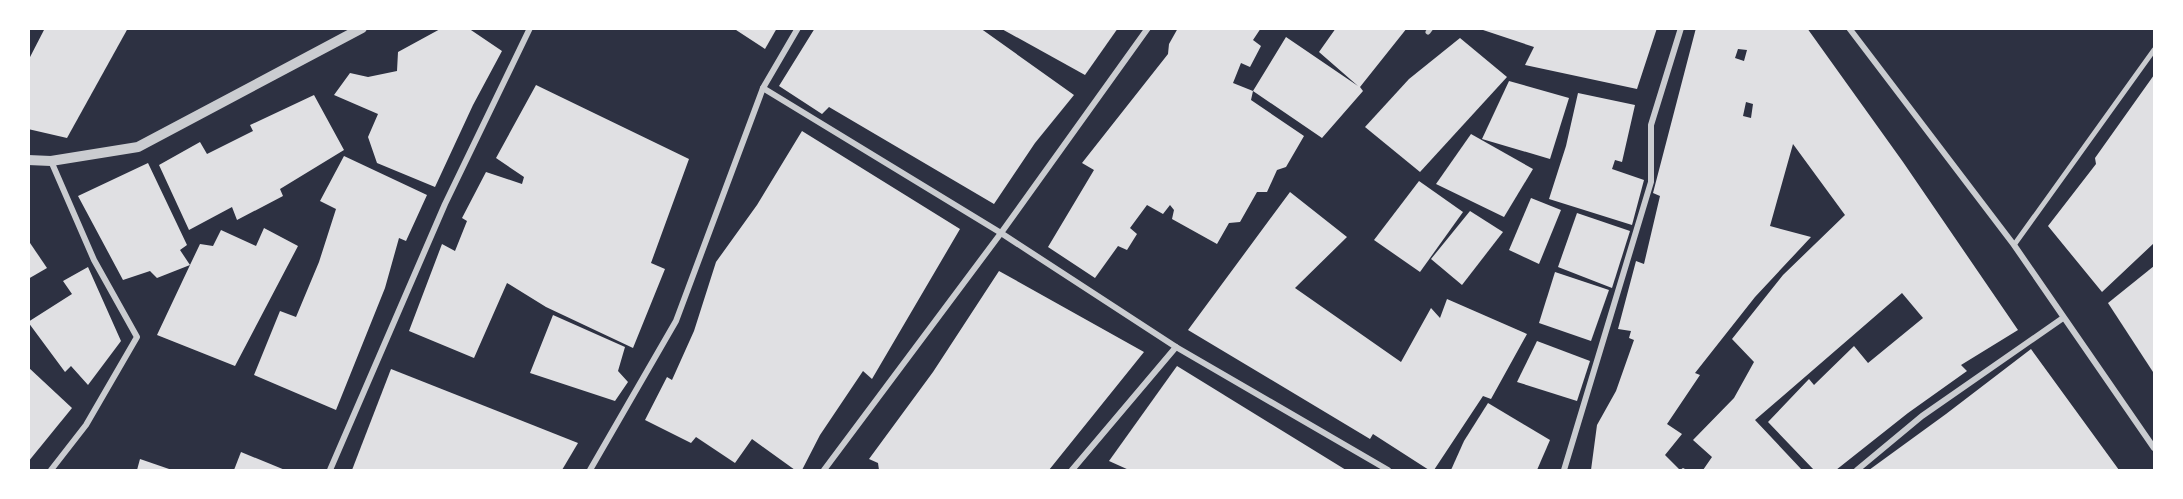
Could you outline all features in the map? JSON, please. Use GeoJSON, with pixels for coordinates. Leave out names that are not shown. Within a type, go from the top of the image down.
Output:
{"type":"FeatureCollection","features":[{"type":"Feature","properties":{"kind":"street"},"geometry":{"type":"LineString","coordinates":[[28,160],[51,161],[138,147],[362,28]]}},
{"type":"Feature","properties":{"kind":"street"},"geometry":{"type":"LineString","coordinates":[[330,471],[445,204],[530,28]]}},
{"type":"Feature","properties":{"kind":"street"},"geometry":{"type":"LineString","coordinates":[[590,471],[676,321],[763,88],[798,28]]}},
{"type":"Feature","properties":{"kind":"street"},"geometry":{"type":"LineString","coordinates":[[828,469],[1148,28]]}},
{"type":"Feature","properties":{"kind":"street"},"geometry":{"type":"LineString","coordinates":[[1564,471],[1651,182],[1651,125],[1681,28]]}},
{"type":"Feature","properties":{"kind":"street"},"geometry":{"type":"LineString","coordinates":[[1849,28],[2014,245],[2154,448]]}},
{"type":"Feature","properties":{"kind":"street"},"geometry":{"type":"LineString","coordinates":[[2014,245],[2154,50]]}},
{"type":"Feature","properties":{"kind":"street"},"geometry":{"type":"LineString","coordinates":[[763,88],[1001,233],[1176,346],[1388,471]]}},
{"type":"Feature","properties":{"kind":"street"},"geometry":{"type":"LineString","coordinates":[[51,161],[94,260],[137,338],[86,424],[51,471]]}},
{"type":"Feature","properties":{"kind":"street"},"geometry":{"type":"LineString","coordinates":[[1857,471],[1922,416],[2063,318]]}},
{"type":"Feature","properties":{"kind":"street"},"geometry":{"type":"LineString","coordinates":[[1072,471],[1176,346]]}},
{"type":"Feature","properties":{"kind":"street"},"geometry":{"type":"LineString","coordinates":[[2149,441],[2154,434]]}},
{"type":"Feature","properties":{"kind":"building"},"geometry":{"type":"Polygon","coordinates":[[[45,28],[128,28],[67,138],[28,129],[28,61],[45,28]]]}},
{"type":"Feature","properties":{"kind":"building"},"geometry":{"type":"Polygon","coordinates":[[[442,28],[468,28],[502,51],[473,105],[435,187],[377,163],[368,137],[378,114],[334,95],[350,73],[368,77],[397,71],[398,52],[442,28]]]}},
{"type":"Feature","properties":{"kind":"building"},"geometry":{"type":"Polygon","coordinates":[[[733,28],[777,28],[765,49],[733,28]]]}},
{"type":"Feature","properties":{"kind":"building"},"geometry":{"type":"Polygon","coordinates":[[[815,28],[980,28],[1074,95],[1035,143],[994,204],[829,107],[822,114],[779,86],[815,28]]]}},
{"type":"Feature","properties":{"kind":"building"},"geometry":{"type":"Polygon","coordinates":[[[1000,28],[1118,28],[1085,75],[1000,28]]]}},
{"type":"Feature","properties":{"kind":"building"},"geometry":{"type":"Polygon","coordinates":[[[1178,28],[1261,28],[1253,40],[1261,46],[1250,67],[1241,63],[1233,83],[1253,91],[1251,100],[1304,136],[1286,167],[1277,170],[1267,192],[1257,192],[1240,222],[1229,223],[1217,244],[1172,219],[1174,210],[1170,205],[1163,214],[1147,205],[1130,228],[1137,234],[1127,250],[1118,246],[1095,278],[1048,247],[1094,170],[1082,163],[1168,54],[1169,44],[1178,28]]]}},
{"type":"Feature","properties":{"kind":"building"},"geometry":{"type":"Polygon","coordinates":[[[1336,28],[1407,28],[1360,87],[1363,91],[1322,138],[1253,91],[1286,37],[1358,86],[1319,52],[1336,28]]]}},
{"type":"Feature","properties":{"kind":"building"},"geometry":{"type":"Polygon","coordinates":[[[1477,28],[1657,28],[1637,89],[1525,65],[1534,47],[1477,28]]]}},
{"type":"Feature","properties":{"kind":"building"},"geometry":{"type":"Polygon","coordinates":[[[1696,28],[1807,28],[1903,162],[2018,330],[1961,365],[1967,371],[1908,413],[1836,470],[1814,470],[1768,422],[1809,379],[1814,385],[1854,346],[1868,363],[1923,318],[1902,293],[1755,420],[1802,470],[1703,470],[1712,457],[1693,440],[1734,398],[1754,362],[1732,339],[1783,275],[1845,215],[1793,144],[1770,226],[1811,237],[1755,297],[1695,373],[1700,375],[1667,424],[1682,434],[1665,455],[1680,470],[1591,470],[1597,425],[1616,391],[1634,340],[1629,338],[1631,331],[1618,329],[1636,261],[1644,264],[1660,196],[1653,193],[1696,28]],[[1738,49],[1735,58],[1744,61],[1747,50],[1738,49]],[[1746,102],[1743,116],[1751,118],[1753,104],[1746,102]]]}},
{"type":"Feature","properties":{"kind":"building"},"geometry":{"type":"Polygon","coordinates":[[[1460,38],[1507,77],[1420,172],[1365,127],[1409,79],[1460,38]]]}},
{"type":"Feature","properties":{"kind":"building"},"geometry":{"type":"Polygon","coordinates":[[[2154,75],[2154,243],[2102,292],[2048,226],[2096,164],[2095,158],[2154,75]]]}},
{"type":"Feature","properties":{"kind":"building"},"geometry":{"type":"Polygon","coordinates":[[[1509,81],[1569,98],[1550,159],[1482,139],[1509,81]]]}},
{"type":"Feature","properties":{"kind":"building"},"geometry":{"type":"Polygon","coordinates":[[[536,85],[689,159],[651,263],[665,269],[633,348],[546,307],[507,283],[474,358],[409,331],[442,244],[455,251],[467,221],[462,218],[486,172],[522,184],[524,177],[496,158],[536,85]]]}},
{"type":"Feature","properties":{"kind":"building"},"geometry":{"type":"Polygon","coordinates":[[[1578,93],[1635,105],[1622,162],[1615,160],[1612,169],[1644,180],[1632,225],[1549,199],[1566,146],[1578,93]]]}},
{"type":"Feature","properties":{"kind":"building"},"geometry":{"type":"Polygon","coordinates":[[[314,95],[344,150],[280,189],[283,196],[237,220],[232,207],[189,230],[159,165],[200,142],[207,154],[253,131],[250,125],[314,95]]]}},
{"type":"Feature","properties":{"kind":"building"},"geometry":{"type":"Polygon","coordinates":[[[802,131],[960,229],[872,379],[863,371],[820,435],[802,470],[795,470],[752,439],[735,463],[696,437],[691,443],[645,420],[667,377],[672,380],[694,331],[716,262],[757,205],[802,131]]]}},
{"type":"Feature","properties":{"kind":"building"},"geometry":{"type":"Polygon","coordinates":[[[1471,134],[1533,169],[1504,217],[1436,184],[1471,134]]]}},
{"type":"Feature","properties":{"kind":"building"},"geometry":{"type":"Polygon","coordinates":[[[344,156],[427,195],[406,241],[399,238],[385,288],[336,410],[254,375],[280,311],[296,317],[319,262],[336,209],[320,201],[344,156]]]}},
{"type":"Feature","properties":{"kind":"building"},"geometry":{"type":"Polygon","coordinates":[[[148,163],[187,245],[180,250],[190,265],[157,278],[150,271],[123,280],[78,196],[148,163]]]}},
{"type":"Feature","properties":{"kind":"building"},"geometry":{"type":"Polygon","coordinates":[[[1419,181],[1463,212],[1420,272],[1374,240],[1419,181]]]}},
{"type":"Feature","properties":{"kind":"building"},"geometry":{"type":"Polygon","coordinates":[[[1290,192],[1347,237],[1295,288],[1401,362],[1431,308],[1440,318],[1447,299],[1527,334],[1491,399],[1483,396],[1434,470],[1429,470],[1373,434],[1370,439],[1188,330],[1290,192]]]}},
{"type":"Feature","properties":{"kind":"building"},"geometry":{"type":"Polygon","coordinates":[[[1531,198],[1561,210],[1539,264],[1509,250],[1531,198]]]}},
{"type":"Feature","properties":{"kind":"building"},"geometry":{"type":"Polygon","coordinates":[[[1470,211],[1503,232],[1462,285],[1431,259],[1470,211]]]}},
{"type":"Feature","properties":{"kind":"building"},"geometry":{"type":"Polygon","coordinates":[[[1577,213],[1630,231],[1612,288],[1558,267],[1577,213]]]}},
{"type":"Feature","properties":{"kind":"building"},"geometry":{"type":"Polygon","coordinates":[[[264,228],[298,246],[235,366],[157,335],[200,244],[213,246],[221,230],[256,246],[264,228]]]}},
{"type":"Feature","properties":{"kind":"building"},"geometry":{"type":"Polygon","coordinates":[[[28,240],[47,268],[28,279],[28,240]]]}},
{"type":"Feature","properties":{"kind":"building"},"geometry":{"type":"Polygon","coordinates":[[[2154,266],[2154,371],[2153,372],[2108,303],[2154,266]]]}},
{"type":"Feature","properties":{"kind":"building"},"geometry":{"type":"Polygon","coordinates":[[[88,267],[121,341],[88,385],[71,366],[65,372],[28,322],[72,294],[63,281],[88,267]]]}},
{"type":"Feature","properties":{"kind":"building"},"geometry":{"type":"Polygon","coordinates":[[[999,271],[1144,352],[1049,470],[879,470],[878,463],[869,459],[933,372],[999,271]]]}},
{"type":"Feature","properties":{"kind":"building"},"geometry":{"type":"Polygon","coordinates":[[[1555,272],[1609,290],[1591,341],[1539,323],[1555,272]]]}},
{"type":"Feature","properties":{"kind":"building"},"geometry":{"type":"Polygon","coordinates":[[[553,315],[625,347],[618,371],[628,382],[615,401],[530,373],[553,315]]]}},
{"type":"Feature","properties":{"kind":"building"},"geometry":{"type":"Polygon","coordinates":[[[1537,341],[1590,361],[1577,401],[1517,382],[1537,341]]]}},
{"type":"Feature","properties":{"kind":"building"},"geometry":{"type":"Polygon","coordinates":[[[2031,349],[2119,470],[1869,470],[1946,414],[2031,349]]]}},
{"type":"Feature","properties":{"kind":"building"},"geometry":{"type":"Polygon","coordinates":[[[1177,366],[1346,470],[1129,470],[1109,461],[1177,366]]]}},
{"type":"Feature","properties":{"kind":"building"},"geometry":{"type":"Polygon","coordinates":[[[28,367],[72,408],[28,462],[28,367]]]}},
{"type":"Feature","properties":{"kind":"building"},"geometry":{"type":"Polygon","coordinates":[[[391,369],[578,443],[562,470],[352,470],[391,369]]]}},
{"type":"Feature","properties":{"kind":"building"},"geometry":{"type":"Polygon","coordinates":[[[1488,403],[1550,440],[1537,470],[1451,470],[1464,441],[1488,403]]]}},
{"type":"Feature","properties":{"kind":"building"},"geometry":{"type":"Polygon","coordinates":[[[241,452],[285,470],[234,470],[241,452]]]}},
{"type":"Feature","properties":{"kind":"building"},"geometry":{"type":"Polygon","coordinates":[[[140,459],[172,470],[137,470],[140,459]]]}}]}
